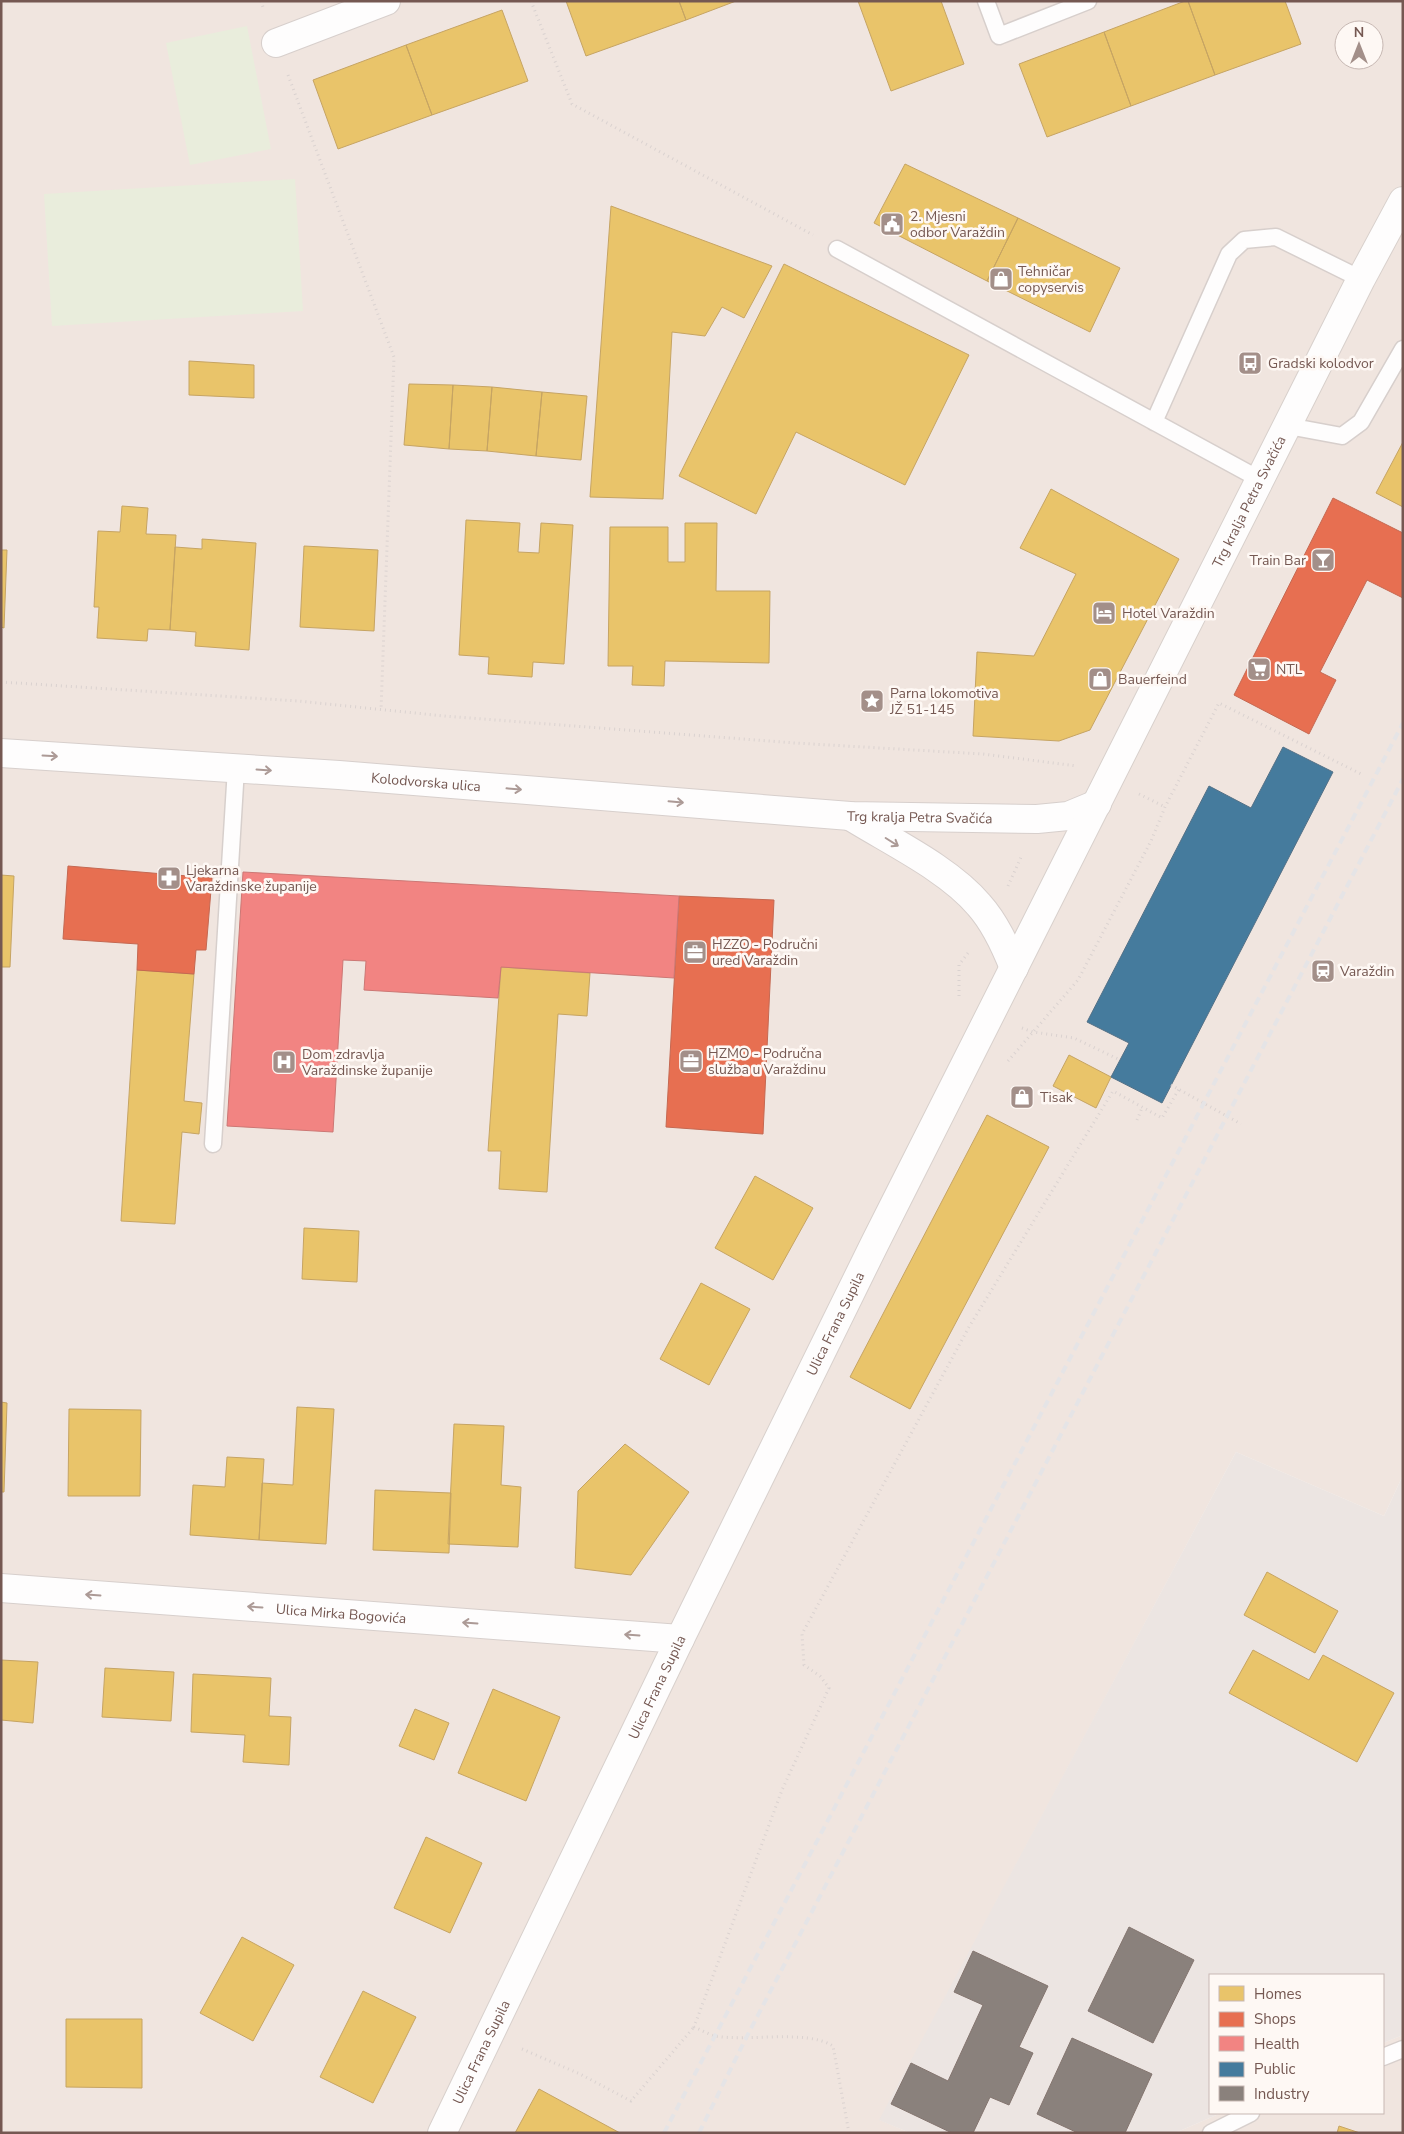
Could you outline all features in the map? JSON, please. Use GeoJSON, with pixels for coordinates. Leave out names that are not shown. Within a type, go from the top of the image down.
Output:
{"type":"FeatureCollection","features":[{"type":"Feature","properties":{"kind":"main road"},"geometry":{"type":"LineString","coordinates":[[276,42],[386,1]]}},
{"type":"Feature","properties":{"kind":"main road","name":"Trg kralja Petra Svačića"},"geometry":{"type":"LineString","coordinates":[[875,1243],[1361,279],[1403,201]]}},
{"type":"Feature","properties":{"kind":"main road","name":"Kolodvorska ulica"},"geometry":{"type":"LineString","coordinates":[[1,753],[236,768],[850,816]]}},
{"type":"Feature","properties":{"kind":"main road","name":"Trg kralja Petra Svačića"},"geometry":{"type":"LineString","coordinates":[[850,816],[1037,819],[1068,816],[1097,804]]}},
{"type":"Feature","properties":{"kind":"main road","name":"Trg kralja Petra Svačića"},"geometry":{"type":"LineString","coordinates":[[850,816],[954,880],[979,904],[992,922],[1005,944],[1014,968]]}},
{"type":"Feature","properties":{"kind":"main road","name":"Ulica Frana Supila"},"geometry":{"type":"LineString","coordinates":[[442,2133],[680,1639],[875,1243]]}},
{"type":"Feature","properties":{"kind":"main road","name":"Ulica Mirka Bogovića"},"geometry":{"type":"LineString","coordinates":[[1,1588],[680,1639]]}},
{"type":"Feature","properties":{"kind":"lane"},"geometry":{"type":"LineString","coordinates":[[986,1],[999,36],[1088,1]]}},
{"type":"Feature","properties":{"kind":"lane"},"geometry":{"type":"LineString","coordinates":[[1154,422],[1229,254],[1244,240],[1276,237],[1361,279]]}},
{"type":"Feature","properties":{"kind":"lane"},"geometry":{"type":"LineString","coordinates":[[837,249],[1260,480]]}},
{"type":"Feature","properties":{"kind":"lane"},"geometry":{"type":"LineString","coordinates":[[1288,426],[1342,436],[1361,422],[1403,349]]}},
{"type":"Feature","properties":{"kind":"lane"},"geometry":{"type":"LineString","coordinates":[[212,1144],[236,768]]}},
{"type":"Feature","properties":{"kind":"lane"},"geometry":{"type":"LineString","coordinates":[[1384,2057],[1403,2049]]}},
{"type":"Feature","properties":{"kind":"lane"},"geometry":{"type":"LineString","coordinates":[[1211,2133],[1249,2114]]}},
{"type":"Feature","properties":{"kind":"path"},"geometry":{"type":"LineString","coordinates":[[261,1],[394,356],[381,710]]}},
{"type":"Feature","properties":{"kind":"path"},"geometry":{"type":"LineString","coordinates":[[531,1],[572,104],[837,249]]}},
{"type":"Feature","properties":{"kind":"path"},"geometry":{"type":"LineString","coordinates":[[1,682],[298,702],[928,752],[983,754],[1080,766]]}},
{"type":"Feature","properties":{"kind":"path"},"geometry":{"type":"LineString","coordinates":[[1002,1068],[1078,980],[1152,841],[1166,807],[1219,703],[1361,774]]}},
{"type":"Feature","properties":{"kind":"path"},"geometry":{"type":"LineString","coordinates":[[991,1014],[1033,1032],[1074,1038],[1120,1060]]}},
{"type":"Feature","properties":{"kind":"path"},"geometry":{"type":"LineString","coordinates":[[1171,1085],[1241,1124]]}},
{"type":"Feature","properties":{"kind":"path"},"geometry":{"type":"LineString","coordinates":[[519,2048],[580,2074],[632,2101],[694,2027],[782,1790],[830,1688],[820,1676],[804,1665],[802,1634],[969,1327],[1113,1092],[1162,1118],[1179,1089]]}},
{"type":"Feature","properties":{"kind":"path"},"geometry":{"type":"LineString","coordinates":[[1137,1120],[1142,1108]]}},
{"type":"Feature","properties":{"kind":"path"},"geometry":{"type":"LineString","coordinates":[[694,2027],[714,2036],[802,2038],[823,2040],[833,2046],[849,2133]]}},
{"type":"Feature","properties":{"kind":"shaded area"},"geometry":{"type":"Polygon","coordinates":[[[1,1],[1403,1],[1403,1475],[1384,1516],[1236,1452],[880,2120],[910,2133],[1,2133],[1,1]]]}},
{"type":"Feature","properties":{"kind":"shaded area"},"geometry":{"type":"Polygon","coordinates":[[[1236,1452],[1384,1516],[1403,1475],[1403,2035],[1384,2043],[1384,1974],[1209,1974],[1209,2114],[1219,2114],[1175,2133],[910,2133],[879,2120],[1236,1452]]]}},
{"type":"Feature","properties":{"kind":"shaded area"},"geometry":{"type":"Polygon","coordinates":[[[1403,2035],[1403,2133],[1175,2133],[1219,2114],[1384,2114],[1384,2043],[1403,2035]]]}},
{"type":"Feature","properties":{"kind":"green space"},"geometry":{"type":"Polygon","coordinates":[[[247,26],[271,149],[190,165],[166,43],[247,26]]]}},
{"type":"Feature","properties":{"kind":"green space"},"geometry":{"type":"Polygon","coordinates":[[[295,179],[303,311],[52,326],[44,194],[295,179]]]}},
{"type":"Feature","properties":{"kind":"building: Homes"},"geometry":{"type":"Polygon","coordinates":[[[566,1],[679,1],[686,20],[586,56],[566,1]]]}},
{"type":"Feature","properties":{"kind":"building: Homes"},"geometry":{"type":"Polygon","coordinates":[[[679,1],[736,1],[686,20],[679,1]]]}},
{"type":"Feature","properties":{"kind":"building: Homes"},"geometry":{"type":"Polygon","coordinates":[[[858,1],[941,1],[964,64],[891,91],[858,1]]]}},
{"type":"Feature","properties":{"kind":"building: Homes"},"geometry":{"type":"Polygon","coordinates":[[[1188,1],[1215,75],[1131,106],[1104,32],[1188,1]]]}},
{"type":"Feature","properties":{"kind":"building: Homes"},"geometry":{"type":"Polygon","coordinates":[[[1188,1],[1285,1],[1301,44],[1215,75],[1188,1]]]}},
{"type":"Feature","properties":{"kind":"building: Homes"},"geometry":{"type":"Polygon","coordinates":[[[502,10],[528,81],[432,115],[406,45],[502,10]]]}},
{"type":"Feature","properties":{"kind":"building: Homes"},"geometry":{"type":"Polygon","coordinates":[[[1104,32],[1131,106],[1047,137],[1019,64],[1104,32]]]}},
{"type":"Feature","properties":{"kind":"building: Homes"},"geometry":{"type":"Polygon","coordinates":[[[406,45],[432,115],[338,149],[313,80],[406,45]]]}},
{"type":"Feature","properties":{"kind":"building: Homes"},"geometry":{"type":"Polygon","coordinates":[[[905,164],[1018,218],[987,281],[874,223],[905,164]]]}},
{"type":"Feature","properties":{"kind":"building: Homes"},"geometry":{"type":"Polygon","coordinates":[[[611,206],[772,266],[744,318],[722,307],[705,336],[672,332],[663,499],[590,497],[611,206]]]}},
{"type":"Feature","properties":{"kind":"building: Homes"},"geometry":{"type":"Polygon","coordinates":[[[1018,218],[1120,268],[1090,332],[987,281],[1018,218]]]}},
{"type":"Feature","properties":{"kind":"building: Homes"},"geometry":{"type":"Polygon","coordinates":[[[784,264],[969,355],[905,485],[796,432],[756,514],[679,476],[784,264]]]}},
{"type":"Feature","properties":{"kind":"building: Homes"},"geometry":{"type":"Polygon","coordinates":[[[189,361],[254,365],[254,398],[189,395],[189,361]]]}},
{"type":"Feature","properties":{"kind":"building: Homes"},"geometry":{"type":"Polygon","coordinates":[[[409,384],[453,385],[449,449],[404,445],[409,384]]]}},
{"type":"Feature","properties":{"kind":"building: Homes"},"geometry":{"type":"Polygon","coordinates":[[[453,385],[492,387],[487,451],[449,449],[453,385]]]}},
{"type":"Feature","properties":{"kind":"building: Homes"},"geometry":{"type":"Polygon","coordinates":[[[492,387],[542,392],[536,456],[487,451],[492,387]]]}},
{"type":"Feature","properties":{"kind":"building: Homes"},"geometry":{"type":"Polygon","coordinates":[[[542,392],[587,396],[581,460],[536,456],[542,392]]]}},
{"type":"Feature","properties":{"kind":"building: Homes"},"geometry":{"type":"Polygon","coordinates":[[[1403,442],[1403,507],[1376,493],[1403,442]]]}},
{"type":"Feature","properties":{"kind":"building: Homes","name":"Hotel Varaždin"},"geometry":{"type":"Polygon","coordinates":[[[1051,489],[1179,559],[1090,730],[1059,741],[973,736],[977,652],[1034,656],[1076,574],[1020,548],[1051,489]]]}},
{"type":"Feature","properties":{"kind":"building: Homes"},"geometry":{"type":"Polygon","coordinates":[[[122,506],[148,508],[146,534],[176,535],[170,630],[148,629],[147,641],[97,638],[99,607],[94,607],[98,531],[120,532],[122,506]]]}},
{"type":"Feature","properties":{"kind":"building: Homes"},"geometry":{"type":"Polygon","coordinates":[[[466,520],[520,523],[518,552],[539,553],[541,523],[573,525],[564,664],[533,662],[532,677],[488,674],[489,657],[459,655],[466,520]]]}},
{"type":"Feature","properties":{"kind":"building: Homes"},"geometry":{"type":"Polygon","coordinates":[[[685,523],[717,523],[716,591],[770,591],[769,663],[665,661],[664,686],[632,685],[633,666],[608,666],[610,527],[668,527],[668,562],[685,562],[685,523]]]}},
{"type":"Feature","properties":{"kind":"building: Homes"},"geometry":{"type":"Polygon","coordinates":[[[202,539],[256,543],[249,650],[195,646],[196,632],[170,630],[175,547],[202,549],[202,539]]]}},
{"type":"Feature","properties":{"kind":"building: Homes"},"geometry":{"type":"Polygon","coordinates":[[[304,546],[378,550],[374,631],[300,627],[304,546]]]}},
{"type":"Feature","properties":{"kind":"building: Homes"},"geometry":{"type":"Polygon","coordinates":[[[1,550],[7,550],[4,628],[1,627],[1,550]]]}},
{"type":"Feature","properties":{"kind":"building: Homes"},"geometry":{"type":"Polygon","coordinates":[[[1,875],[14,876],[10,967],[1,967],[1,875]]]}},
{"type":"Feature","properties":{"kind":"building: Homes"},"geometry":{"type":"Polygon","coordinates":[[[501,967],[590,973],[587,1016],[558,1014],[547,1192],[499,1189],[501,1151],[488,1151],[501,967]]]}},
{"type":"Feature","properties":{"kind":"building: Homes"},"geometry":{"type":"Polygon","coordinates":[[[137,970],[194,974],[184,1101],[202,1103],[199,1134],[182,1132],[175,1224],[121,1221],[137,970]]]}},
{"type":"Feature","properties":{"kind":"building: Homes"},"geometry":{"type":"Polygon","coordinates":[[[1069,1055],[1111,1077],[1096,1108],[1053,1086],[1069,1055]]]}},
{"type":"Feature","properties":{"kind":"building: Homes"},"geometry":{"type":"Polygon","coordinates":[[[987,1115],[1049,1147],[910,1409],[850,1377],[987,1115]]]}},
{"type":"Feature","properties":{"kind":"building: Homes"},"geometry":{"type":"Polygon","coordinates":[[[755,1176],[813,1208],[773,1280],[715,1248],[755,1176]]]}},
{"type":"Feature","properties":{"kind":"building: Homes"},"geometry":{"type":"Polygon","coordinates":[[[304,1228],[359,1231],[357,1282],[302,1279],[304,1228]]]}},
{"type":"Feature","properties":{"kind":"building: Homes"},"geometry":{"type":"Polygon","coordinates":[[[701,1283],[750,1309],[709,1385],[660,1359],[701,1283]]]}},
{"type":"Feature","properties":{"kind":"building: Homes"},"geometry":{"type":"Polygon","coordinates":[[[1,1402],[7,1403],[4,1492],[1,1492],[1,1402]]]}},
{"type":"Feature","properties":{"kind":"building: Homes"},"geometry":{"type":"Polygon","coordinates":[[[297,1407],[334,1409],[326,1544],[259,1540],[262,1483],[293,1485],[297,1407]]]}},
{"type":"Feature","properties":{"kind":"building: Homes"},"geometry":{"type":"Polygon","coordinates":[[[69,1409],[141,1410],[140,1496],[68,1496],[69,1409]]]}},
{"type":"Feature","properties":{"kind":"building: Homes"},"geometry":{"type":"Polygon","coordinates":[[[454,1424],[504,1426],[501,1485],[521,1487],[518,1547],[448,1544],[454,1424]]]}},
{"type":"Feature","properties":{"kind":"building: Homes"},"geometry":{"type":"Polygon","coordinates":[[[625,1444],[689,1492],[631,1575],[575,1568],[578,1491],[625,1444]]]}},
{"type":"Feature","properties":{"kind":"building: Homes"},"geometry":{"type":"Polygon","coordinates":[[[227,1457],[264,1459],[259,1540],[190,1535],[193,1485],[225,1487],[227,1457]]]}},
{"type":"Feature","properties":{"kind":"building: Homes"},"geometry":{"type":"Polygon","coordinates":[[[375,1490],[451,1493],[449,1553],[373,1550],[375,1490]]]}},
{"type":"Feature","properties":{"kind":"building: Homes"},"geometry":{"type":"Polygon","coordinates":[[[1267,1572],[1338,1611],[1315,1653],[1244,1615],[1267,1572]]]}},
{"type":"Feature","properties":{"kind":"building: Homes"},"geometry":{"type":"Polygon","coordinates":[[[1253,1650],[1309,1680],[1323,1655],[1394,1693],[1357,1762],[1229,1693],[1253,1650]]]}},
{"type":"Feature","properties":{"kind":"building: Homes"},"geometry":{"type":"Polygon","coordinates":[[[1,1660],[38,1662],[33,1723],[1,1720],[1,1660]]]}},
{"type":"Feature","properties":{"kind":"building: Homes"},"geometry":{"type":"Polygon","coordinates":[[[105,1668],[174,1672],[171,1721],[102,1717],[105,1668]]]}},
{"type":"Feature","properties":{"kind":"building: Homes"},"geometry":{"type":"Polygon","coordinates":[[[193,1674],[271,1678],[269,1716],[291,1717],[289,1765],[243,1762],[245,1735],[191,1732],[193,1674]]]}},
{"type":"Feature","properties":{"kind":"building: Homes"},"geometry":{"type":"Polygon","coordinates":[[[493,1689],[560,1717],[526,1801],[458,1773],[493,1689]]]}},
{"type":"Feature","properties":{"kind":"building: Homes"},"geometry":{"type":"Polygon","coordinates":[[[415,1709],[449,1723],[434,1760],[399,1746],[415,1709]]]}},
{"type":"Feature","properties":{"kind":"building: Homes"},"geometry":{"type":"Polygon","coordinates":[[[426,1837],[482,1863],[450,1933],[394,1908],[426,1837]]]}},
{"type":"Feature","properties":{"kind":"building: Homes"},"geometry":{"type":"Polygon","coordinates":[[[242,1937],[294,1965],[253,2041],[200,2013],[242,1937]]]}},
{"type":"Feature","properties":{"kind":"building: Homes"},"geometry":{"type":"Polygon","coordinates":[[[363,1991],[416,2017],[373,2103],[320,2077],[363,1991]]]}},
{"type":"Feature","properties":{"kind":"building: Homes"},"geometry":{"type":"Polygon","coordinates":[[[66,2019],[142,2019],[142,2088],[66,2087],[66,2019]]]}},
{"type":"Feature","properties":{"kind":"building: Homes"},"geometry":{"type":"Polygon","coordinates":[[[539,2089],[620,2133],[515,2133],[539,2089]]]}},
{"type":"Feature","properties":{"kind":"building: Homes"},"geometry":{"type":"Polygon","coordinates":[[[1339,2126],[1360,2133],[1337,2133],[1339,2126]]]}},
{"type":"Feature","properties":{"kind":"building: Shops"},"geometry":{"type":"Polygon","coordinates":[[[1333,498],[1403,533],[1403,598],[1367,580],[1320,672],[1336,680],[1309,734],[1234,695],[1333,498]]]}},
{"type":"Feature","properties":{"kind":"building: Shops"},"geometry":{"type":"Polygon","coordinates":[[[68,866],[212,878],[206,950],[196,950],[194,974],[137,970],[138,944],[63,939],[68,866]]]}},
{"type":"Feature","properties":{"kind":"building: Shops"},"geometry":{"type":"Polygon","coordinates":[[[679,896],[774,900],[763,1134],[666,1127],[679,896]]]}},
{"type":"Feature","properties":{"kind":"building: Health","name":"Dom zdravlja Varaždinske županije"},"geometry":{"type":"Polygon","coordinates":[[[243,872],[679,896],[674,978],[501,967],[498,998],[364,990],[366,961],[343,960],[333,1132],[227,1126],[243,872]]]}},
{"type":"Feature","properties":{"kind":"building: Public"},"geometry":{"type":"Polygon","coordinates":[[[1283,747],[1333,772],[1162,1103],[1111,1077],[1129,1043],[1087,1022],[1209,786],[1251,808],[1283,747]]]}},
{"type":"Feature","properties":{"kind":"building: Industry"},"geometry":{"type":"Polygon","coordinates":[[[1129,1927],[1194,1960],[1153,2043],[1088,2011],[1129,1927]]]}},
{"type":"Feature","properties":{"kind":"building: Industry"},"geometry":{"type":"Polygon","coordinates":[[[973,1951],[1048,1986],[1019,2047],[1033,2053],[1009,2105],[990,2097],[973,2133],[952,2133],[891,2104],[911,2063],[948,2081],[983,2005],[954,1992],[973,1951]]]}},
{"type":"Feature","properties":{"kind":"building: Industry"},"geometry":{"type":"Polygon","coordinates":[[[1072,2038],[1152,2074],[1125,2133],[1078,2133],[1037,2114],[1072,2038]]]}},
{"type":"Feature","properties":{"kind":"railway"},"geometry":{"type":"LineString","coordinates":[[664,2133],[1403,723]]}},
{"type":"Feature","properties":{"kind":"railway"},"geometry":{"type":"LineString","coordinates":[[699,2133],[746,2038],[1403,779]]}},
{"type":"Feature","properties":{"kind":"place","name":"2. Mjesni odbor Varaždin"},"geometry":{"type":"Point","coordinates":[892,224]}},
{"type":"Feature","properties":{"kind":"place","name":"Tehničar copyservis"},"geometry":{"type":"Point","coordinates":[1001,279]}},
{"type":"Feature","properties":{"kind":"place","name":"Gradski kolodvor"},"geometry":{"type":"Point","coordinates":[1250,363]}},
{"type":"Feature","properties":{"kind":"place","name":"Train Bar"},"geometry":{"type":"Point","coordinates":[1323,560]}},
{"type":"Feature","properties":{"kind":"place","name":"Hotel Varaždin"},"geometry":{"type":"Point","coordinates":[1104,613]}},
{"type":"Feature","properties":{"kind":"place","name":"NTL"},"geometry":{"type":"Point","coordinates":[1259,669]}},
{"type":"Feature","properties":{"kind":"place","name":"Bauerfeind"},"geometry":{"type":"Point","coordinates":[1100,679]}},
{"type":"Feature","properties":{"kind":"place","name":"Parna lokomotiva JŽ 51-145"},"geometry":{"type":"Point","coordinates":[872,701]}},
{"type":"Feature","properties":{"kind":"place","name":"Ljekarna Varaždinske županije"},"geometry":{"type":"Point","coordinates":[169,878]}},
{"type":"Feature","properties":{"kind":"place","name":"HZZO - Područni ured Varaždin"},"geometry":{"type":"Point","coordinates":[695,952]}},
{"type":"Feature","properties":{"kind":"place","name":"Varaždin"},"geometry":{"type":"Point","coordinates":[1323,971]}},
{"type":"Feature","properties":{"kind":"place","name":"HZMO - Područna služba u Varaždinu"},"geometry":{"type":"Point","coordinates":[691,1061]}},
{"type":"Feature","properties":{"kind":"place","name":"Dom zdravlja Varaždinske županije"},"geometry":{"type":"Point","coordinates":[284,1062]}},
{"type":"Feature","properties":{"kind":"place","name":"Tisak"},"geometry":{"type":"Point","coordinates":[1022,1097]}}]}
